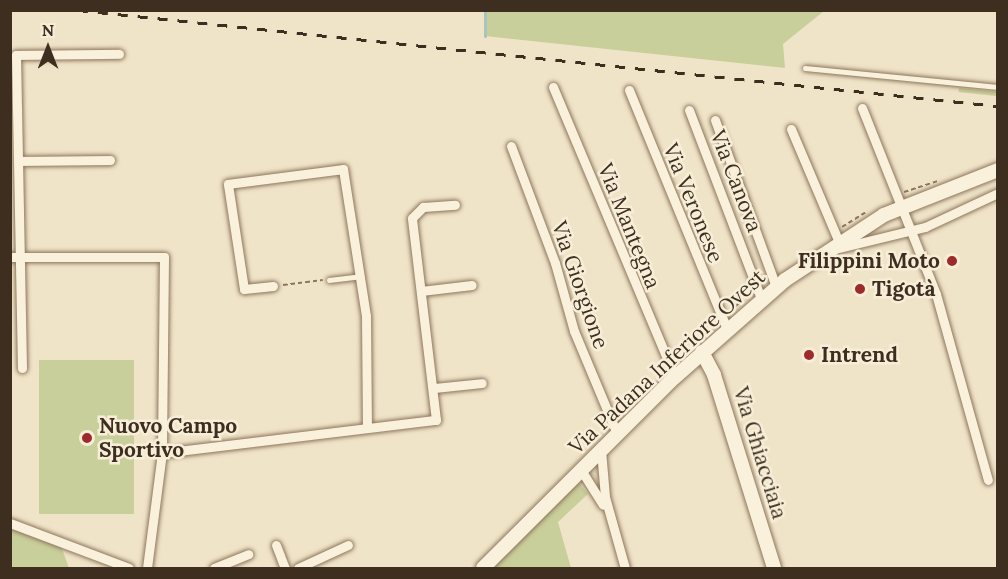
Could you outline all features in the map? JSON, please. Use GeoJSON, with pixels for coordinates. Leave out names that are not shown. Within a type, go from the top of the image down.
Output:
{"type":"FeatureCollection","features":[{"type":"Feature","properties":{"kind":"street"},"geometry":{"type":"LineString","coordinates":[[22,368],[19,161],[14,102],[16,55],[119,54]]}},
{"type":"Feature","properties":{"kind":"street","name":"Via Mantegna"},"geometry":{"type":"LineString","coordinates":[[553,87],[675,377]]}},
{"type":"Feature","properties":{"kind":"street","name":"Via Veronese"},"geometry":{"type":"LineString","coordinates":[[629,90],[727,329]]}},
{"type":"Feature","properties":{"kind":"street"},"geometry":{"type":"LineString","coordinates":[[862,108],[904,206],[936,294],[988,480]]}},
{"type":"Feature","properties":{"kind":"street","name":"Via Canova"},"geometry":{"type":"LineString","coordinates":[[689,110],[761,299]]}},
{"type":"Feature","properties":{"kind":"street"},"geometry":{"type":"LineString","coordinates":[[715,120],[776,287]]}},
{"type":"Feature","properties":{"kind":"street"},"geometry":{"type":"LineString","coordinates":[[791,129],[838,242]]}},
{"type":"Feature","properties":{"kind":"street","name":"Via Giorgione"},"geometry":{"type":"LineString","coordinates":[[510,146],[555,263],[574,331],[617,434]]}},
{"type":"Feature","properties":{"kind":"street"},"geometry":{"type":"LineString","coordinates":[[19,161],[110,160]]}},
{"type":"Feature","properties":{"kind":"street"},"geometry":{"type":"LineString","coordinates":[[273,286],[244,288],[228,184],[343,170],[360,276],[368,427]]}},
{"type":"Feature","properties":{"kind":"street","name":"Via Padana Inferiore Ovest"},"geometry":{"type":"LineString","coordinates":[[483,568],[675,377],[776,287],[838,242],[904,206],[998,170]]}},
{"type":"Feature","properties":{"kind":"street"},"geometry":{"type":"LineString","coordinates":[[825,252],[912,231],[998,193]]}},
{"type":"Feature","properties":{"kind":"street"},"geometry":{"type":"LineString","coordinates":[[162,453],[436,420],[413,214],[423,207],[455,205]]}},
{"type":"Feature","properties":{"kind":"street"},"geometry":{"type":"LineString","coordinates":[[10,257],[164,257],[162,453],[147,568]]}},
{"type":"Feature","properties":{"kind":"street"},"geometry":{"type":"LineString","coordinates":[[421,291],[472,285]]}},
{"type":"Feature","properties":{"kind":"street","name":"Via Ghiacciaia"},"geometry":{"type":"LineString","coordinates":[[702,352],[714,375],[774,568]]}},
{"type":"Feature","properties":{"kind":"street"},"geometry":{"type":"LineString","coordinates":[[434,388],[482,383]]}},
{"type":"Feature","properties":{"kind":"street"},"geometry":{"type":"LineString","coordinates":[[601,450],[610,518],[624,568]]}},
{"type":"Feature","properties":{"kind":"street"},"geometry":{"type":"LineString","coordinates":[[581,470],[610,518]]}},
{"type":"Feature","properties":{"kind":"street"},"geometry":{"type":"LineString","coordinates":[[10,523],[129,568]]}},
{"type":"Feature","properties":{"kind":"street"},"geometry":{"type":"LineString","coordinates":[[276,545],[285,568]]}},
{"type":"Feature","properties":{"kind":"street"},"geometry":{"type":"LineString","coordinates":[[298,568],[348,545]]}},
{"type":"Feature","properties":{"kind":"street"},"geometry":{"type":"LineString","coordinates":[[214,568],[248,554]]}},
{"type":"Feature","properties":{"kind":"lane"},"geometry":{"type":"LineString","coordinates":[[805,68],[998,87]]}},
{"type":"Feature","properties":{"kind":"lane"},"geometry":{"type":"LineString","coordinates":[[329,280],[360,276]]}},
{"type":"Feature","properties":{"kind":"path"},"geometry":{"type":"LineString","coordinates":[[273,286],[329,280]]}},
{"type":"Feature","properties":{"kind":"green space"},"geometry":{"type":"Polygon","coordinates":[[[485,10],[824,11],[783,44],[785,68],[485,36],[485,10]]]}},
{"type":"Feature","properties":{"kind":"green space"},"geometry":{"type":"Polygon","coordinates":[[[959,88],[997,92],[996,96],[959,92],[959,88]]]}},
{"type":"Feature","properties":{"kind":"green space","name":"Nuovo Campo Sportivo"},"geometry":{"type":"Polygon","coordinates":[[[39,360],[134,360],[134,514],[39,514],[39,360]]]}},
{"type":"Feature","properties":{"kind":"green space"},"geometry":{"type":"Polygon","coordinates":[[[578,482],[588,494],[558,522],[571,568],[490,568],[578,482]]]}},
{"type":"Feature","properties":{"kind":"green space"},"geometry":{"type":"Polygon","coordinates":[[[11,525],[61,546],[69,568],[11,568],[11,525]]]}},
{"type":"Feature","properties":{"kind":"waterway"},"geometry":{"type":"LineString","coordinates":[[485,10],[485,36]]}},
{"type":"Feature","properties":{"kind":"railway"},"geometry":{"type":"LineString","coordinates":[[78,10],[998,106]]}},
{"type":"Feature","properties":{"kind":"place","name":"Filippini Moto"},"geometry":{"type":"Point","coordinates":[952,261]}},
{"type":"Feature","properties":{"kind":"place","name":"Tigotà"},"geometry":{"type":"Point","coordinates":[860,289]}},
{"type":"Feature","properties":{"kind":"place","name":"Intrend"},"geometry":{"type":"Point","coordinates":[809,355]}},
{"type":"Feature","properties":{"kind":"place","name":"Nuovo Campo Sportivo"},"geometry":{"type":"Point","coordinates":[87,438]}}]}
